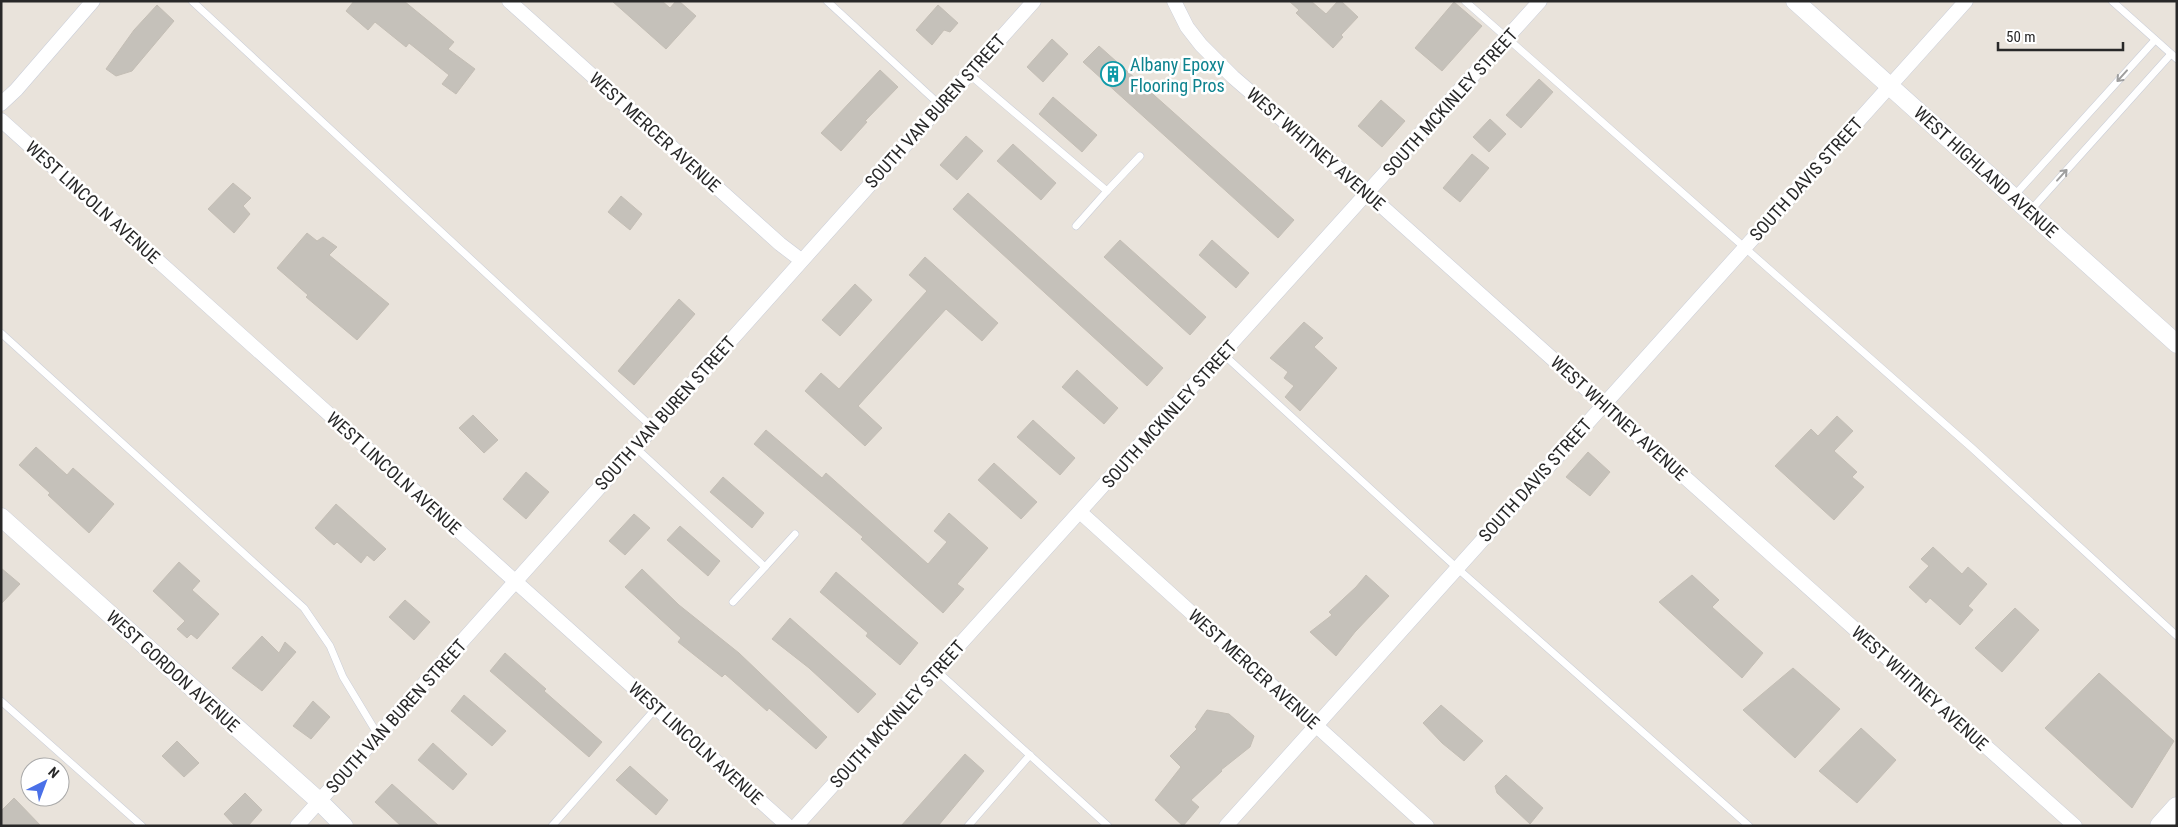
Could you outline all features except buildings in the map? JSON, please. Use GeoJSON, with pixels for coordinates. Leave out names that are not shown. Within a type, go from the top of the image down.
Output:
{"type":"FeatureCollection","features":[{"type":"Feature","properties":{"kind":"main road"},"geometry":{"type":"LineString","coordinates":[[2160,826],[2177,807]]}},
{"type":"Feature","properties":{"kind":"street"},"geometry":{"type":"LineString","coordinates":[[1,104],[16,90],[93,1]]}},
{"type":"Feature","properties":{"kind":"street","name":"WEST MERCER AVENUE"},"geometry":{"type":"LineString","coordinates":[[509,1],[780,244],[801,260]]}},
{"type":"Feature","properties":{"kind":"street","name":"SOUTH VAN BUREN STREET"},"geometry":{"type":"LineString","coordinates":[[298,826],[515,580],[1034,1]]}},
{"type":"Feature","properties":{"kind":"street","name":"WEST WHITNEY AVENUE"},"geometry":{"type":"LineString","coordinates":[[1174,1],[1187,27],[1201,46],[1232,77],[1367,193],[2075,826]]}},
{"type":"Feature","properties":{"kind":"street","name":"SOUTH MCKINLEY STREET"},"geometry":{"type":"LineString","coordinates":[[796,826],[1540,1]]}},
{"type":"Feature","properties":{"kind":"street","name":"WEST HIGHLAND AVENUE"},"geometry":{"type":"LineString","coordinates":[[1795,1],[2177,344]]}},
{"type":"Feature","properties":{"kind":"street","name":"SOUTH DAVIS STREET"},"geometry":{"type":"LineString","coordinates":[[1226,826],[1966,1]]}},
{"type":"Feature","properties":{"kind":"street","name":"WEST LINCOLN AVENUE"},"geometry":{"type":"LineString","coordinates":[[1,120],[788,826]]}},
{"type":"Feature","properties":{"kind":"street","name":"WEST MERCER AVENUE"},"geometry":{"type":"LineString","coordinates":[[1080,512],[1427,826]]}},
{"type":"Feature","properties":{"kind":"street","name":"WEST GORDON AVENUE"},"geometry":{"type":"LineString","coordinates":[[1,518],[320,801],[344,826]]}},
{"type":"Feature","properties":{"kind":"lane"},"geometry":{"type":"LineString","coordinates":[[192,1],[652,427]]}},
{"type":"Feature","properties":{"kind":"lane"},"geometry":{"type":"LineString","coordinates":[[826,1],[940,105]]}},
{"type":"Feature","properties":{"kind":"lane"},"geometry":{"type":"LineString","coordinates":[[1465,1],[1972,448],[2177,636]]}},
{"type":"Feature","properties":{"kind":"lane"},"geometry":{"type":"LineString","coordinates":[[2029,212],[2174,57],[2112,1]]}},
{"type":"Feature","properties":{"kind":"lane"},"geometry":{"type":"LineString","coordinates":[[2012,197],[2155,40]]}},
{"type":"Feature","properties":{"kind":"lane"},"geometry":{"type":"LineString","coordinates":[[969,74],[1107,192]]}},
{"type":"Feature","properties":{"kind":"lane"},"geometry":{"type":"LineString","coordinates":[[1076,226],[1140,156]]}},
{"type":"Feature","properties":{"kind":"lane"},"geometry":{"type":"LineString","coordinates":[[1,332],[304,608],[330,646],[343,677],[378,735]]}},
{"type":"Feature","properties":{"kind":"lane"},"geometry":{"type":"LineString","coordinates":[[1223,354],[1457,568],[1750,826]]}},
{"type":"Feature","properties":{"kind":"lane"},"geometry":{"type":"LineString","coordinates":[[634,447],[765,567]]}},
{"type":"Feature","properties":{"kind":"lane"},"geometry":{"type":"LineString","coordinates":[[733,602],[794,534]]}},
{"type":"Feature","properties":{"kind":"lane"},"geometry":{"type":"LineString","coordinates":[[937,670],[1108,826]]}},
{"type":"Feature","properties":{"kind":"lane"},"geometry":{"type":"LineString","coordinates":[[1,701],[142,826]]}},
{"type":"Feature","properties":{"kind":"lane"},"geometry":{"type":"LineString","coordinates":[[552,826],[656,708]]}},
{"type":"Feature","properties":{"kind":"lane"},"geometry":{"type":"LineString","coordinates":[[968,826],[1030,755]]}},
{"type":"Feature","properties":{"kind":"place","name":"Albany Epoxy Flooring Pros"},"geometry":{"type":"Point","coordinates":[1113,74]}}]}
